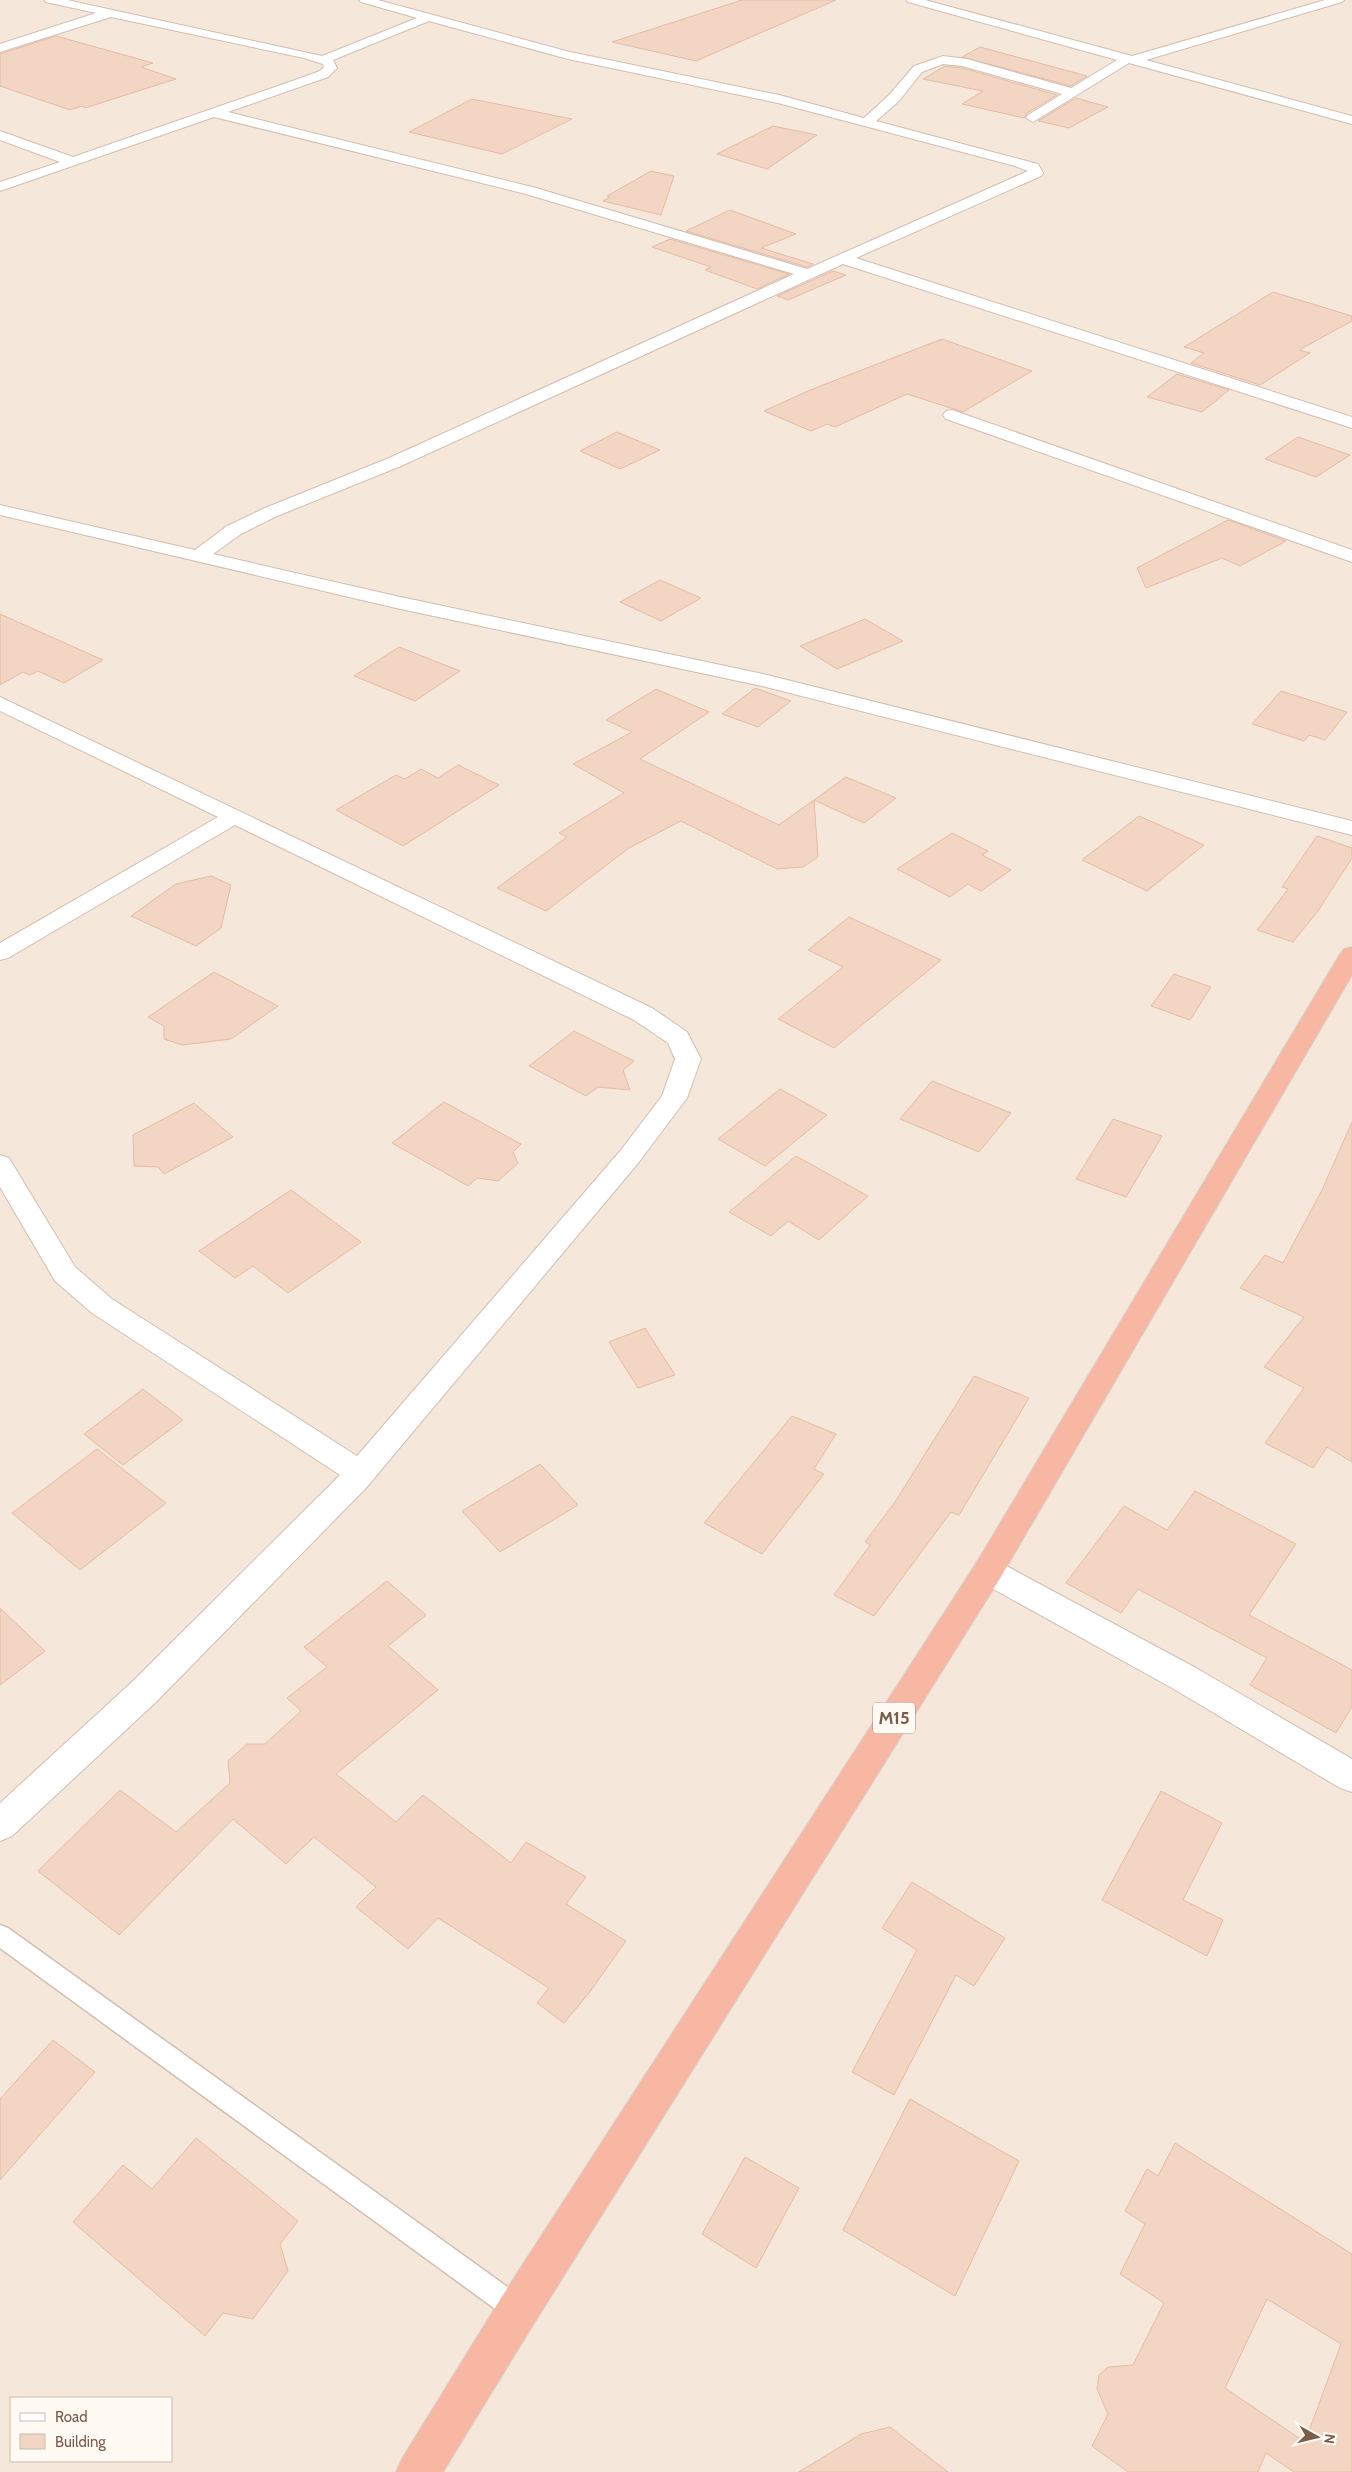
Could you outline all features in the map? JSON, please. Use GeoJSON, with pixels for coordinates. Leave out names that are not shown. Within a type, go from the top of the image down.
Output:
{"type":"FeatureCollection","features":[{"type":"Feature","properties":{"kind":"highway","name":"M15"},"geometry":{"type":"LineString","coordinates":[[418,2472],[518,2310],[988,1571],[1350,960]]}},
{"type":"Feature","properties":{"kind":"street"},"geometry":{"type":"LineString","coordinates":[[0,187],[324,74],[332,65],[323,60],[50,0]]}},
{"type":"Feature","properties":{"kind":"street"},"geometry":{"type":"LineString","coordinates":[[198,556],[234,530],[272,512],[395,462],[842,259],[1027,178],[1037,170],[1020,163],[779,99],[568,55],[366,0]]}},
{"type":"Feature","properties":{"kind":"street"},"geometry":{"type":"LineString","coordinates":[[913,0],[1352,120]]}},
{"type":"Feature","properties":{"kind":"street"},"geometry":{"type":"LineString","coordinates":[[1033,118],[1130,60],[1338,0]]}},
{"type":"Feature","properties":{"kind":"street"},"geometry":{"type":"LineString","coordinates":[[0,48],[110,13]]}},
{"type":"Feature","properties":{"kind":"street"},"geometry":{"type":"LineString","coordinates":[[323,60],[429,17]]}},
{"type":"Feature","properties":{"kind":"street"},"geometry":{"type":"LineString","coordinates":[[868,122],[894,98],[918,69],[943,60],[964,62],[1073,93]]}},
{"type":"Feature","properties":{"kind":"street"},"geometry":{"type":"LineString","coordinates":[[214,113],[531,191],[809,274]]}},
{"type":"Feature","properties":{"kind":"street"},"geometry":{"type":"LineString","coordinates":[[0,136],[73,162]]}},
{"type":"Feature","properties":{"kind":"street"},"geometry":{"type":"LineString","coordinates":[[842,259],[1352,423]]}},
{"type":"Feature","properties":{"kind":"street"},"geometry":{"type":"LineString","coordinates":[[952,415],[1352,556]]}},
{"type":"Feature","properties":{"kind":"street"},"geometry":{"type":"LineString","coordinates":[[0,510],[396,602],[763,680],[1352,828]]}},
{"type":"Feature","properties":{"kind":"street"},"geometry":{"type":"LineString","coordinates":[[0,703],[643,1014],[678,1038],[688,1059],[674,1098],[630,1156],[360,1473],[144,1692],[0,1825]]}},
{"type":"Feature","properties":{"kind":"street"},"geometry":{"type":"LineString","coordinates":[[0,953],[235,816]]}},
{"type":"Feature","properties":{"kind":"street"},"geometry":{"type":"LineString","coordinates":[[0,1164],[65,1274],[102,1306],[360,1473]]}},
{"type":"Feature","properties":{"kind":"street"},"geometry":{"type":"LineString","coordinates":[[988,1571],[1184,1678],[1352,1777]]}},
{"type":"Feature","properties":{"kind":"lane"},"geometry":{"type":"LineString","coordinates":[[0,1935],[518,2310]]}},
{"type":"Feature","properties":{"kind":"shaded area"},"geometry":{"type":"Polygon","coordinates":[[[0,0],[1352,0],[1352,2472],[0,2472],[0,0]]]}},
{"type":"Feature","properties":{"kind":"building"},"geometry":{"type":"Polygon","coordinates":[[[742,0],[836,0],[696,61],[612,42],[742,0]]]}},
{"type":"Feature","properties":{"kind":"building"},"geometry":{"type":"Polygon","coordinates":[[[56,36],[153,63],[141,67],[176,79],[85,108],[82,106],[70,110],[0,86],[0,54],[56,36]]]}},
{"type":"Feature","properties":{"kind":"building"},"geometry":{"type":"Polygon","coordinates":[[[980,47],[1087,76],[1071,86],[962,57],[980,47]]]}},
{"type":"Feature","properties":{"kind":"building"},"geometry":{"type":"Polygon","coordinates":[[[945,66],[962,68],[1057,95],[1027,113],[1024,118],[962,104],[983,91],[923,79],[945,66]]]}},
{"type":"Feature","properties":{"kind":"building"},"geometry":{"type":"Polygon","coordinates":[[[1076,98],[1108,107],[1069,128],[1038,121],[1076,98]]]}},
{"type":"Feature","properties":{"kind":"building"},"geometry":{"type":"Polygon","coordinates":[[[472,99],[572,119],[502,154],[409,132],[472,99]]]}},
{"type":"Feature","properties":{"kind":"building"},"geometry":{"type":"Polygon","coordinates":[[[773,126],[817,135],[767,169],[717,154],[773,126]]]}},
{"type":"Feature","properties":{"kind":"building"},"geometry":{"type":"Polygon","coordinates":[[[651,171],[674,176],[661,215],[603,201],[610,197],[607,196],[651,171]]]}},
{"type":"Feature","properties":{"kind":"building"},"geometry":{"type":"Polygon","coordinates":[[[730,210],[796,234],[761,248],[813,264],[807,267],[686,231],[730,210]]]}},
{"type":"Feature","properties":{"kind":"building"},"geometry":{"type":"Polygon","coordinates":[[[670,239],[789,274],[757,289],[705,270],[711,267],[652,247],[670,239]]]}},
{"type":"Feature","properties":{"kind":"building"},"geometry":{"type":"Polygon","coordinates":[[[833,271],[846,275],[788,300],[777,296],[833,271]]]}},
{"type":"Feature","properties":{"kind":"building"},"geometry":{"type":"Polygon","coordinates":[[[1273,292],[1352,316],[1352,321],[1299,350],[1310,353],[1260,385],[1191,363],[1204,353],[1184,347],[1273,292]]]}},
{"type":"Feature","properties":{"kind":"building"},"geometry":{"type":"Polygon","coordinates":[[[942,339],[1032,371],[963,412],[907,394],[835,427],[827,424],[811,431],[764,411],[810,390],[942,339]]]}},
{"type":"Feature","properties":{"kind":"building"},"geometry":{"type":"Polygon","coordinates":[[[1177,374],[1229,390],[1202,412],[1147,397],[1177,374]]]}},
{"type":"Feature","properties":{"kind":"building"},"geometry":{"type":"Polygon","coordinates":[[[617,432],[660,450],[620,469],[580,451],[617,432]]]}},
{"type":"Feature","properties":{"kind":"building"},"geometry":{"type":"Polygon","coordinates":[[[1298,437],[1350,455],[1316,477],[1265,459],[1298,437]]]}},
{"type":"Feature","properties":{"kind":"building"},"geometry":{"type":"Polygon","coordinates":[[[1228,520],[1286,541],[1240,566],[1222,558],[1146,588],[1137,568],[1228,520]]]}},
{"type":"Feature","properties":{"kind":"building"},"geometry":{"type":"Polygon","coordinates":[[[660,580],[701,598],[661,621],[620,602],[660,580]]]}},
{"type":"Feature","properties":{"kind":"building"},"geometry":{"type":"Polygon","coordinates":[[[0,614],[103,660],[64,683],[38,671],[30,675],[23,672],[0,685],[0,614]]]}},
{"type":"Feature","properties":{"kind":"building"},"geometry":{"type":"Polygon","coordinates":[[[865,619],[903,641],[837,669],[800,646],[865,619]]]}},
{"type":"Feature","properties":{"kind":"building"},"geometry":{"type":"Polygon","coordinates":[[[399,647],[460,671],[415,701],[354,676],[399,647]]]}},
{"type":"Feature","properties":{"kind":"building"},"geometry":{"type":"Polygon","coordinates":[[[755,688],[791,701],[758,727],[722,714],[755,688]]]}},
{"type":"Feature","properties":{"kind":"building"},"geometry":{"type":"Polygon","coordinates":[[[656,689],[709,712],[640,759],[779,825],[846,777],[896,798],[864,823],[814,800],[818,857],[803,867],[777,869],[681,821],[629,848],[546,911],[497,888],[567,837],[559,833],[624,793],[573,764],[632,732],[606,720],[656,689]]]}},
{"type":"Feature","properties":{"kind":"building"},"geometry":{"type":"Polygon","coordinates":[[[1281,691],[1347,712],[1325,740],[1309,735],[1304,741],[1252,724],[1281,691]]]}},
{"type":"Feature","properties":{"kind":"building"},"geometry":{"type":"Polygon","coordinates":[[[458,765],[499,785],[403,846],[336,810],[396,775],[405,779],[421,769],[438,778],[458,765]]]}},
{"type":"Feature","properties":{"kind":"building"},"geometry":{"type":"Polygon","coordinates":[[[1139,816],[1204,845],[1147,891],[1082,860],[1139,816]]]}},
{"type":"Feature","properties":{"kind":"building"},"geometry":{"type":"Polygon","coordinates":[[[952,833],[988,851],[982,855],[1011,870],[981,891],[968,884],[950,897],[897,869],[952,833]]]}},
{"type":"Feature","properties":{"kind":"building"},"geometry":{"type":"Polygon","coordinates":[[[1317,836],[1352,848],[1352,858],[1318,911],[1293,942],[1257,930],[1288,889],[1282,887],[1317,836]]]}},
{"type":"Feature","properties":{"kind":"building"},"geometry":{"type":"Polygon","coordinates":[[[211,876],[231,885],[221,928],[196,946],[131,916],[176,884],[211,876]]]}},
{"type":"Feature","properties":{"kind":"building"},"geometry":{"type":"Polygon","coordinates":[[[849,917],[941,960],[834,1048],[778,1019],[843,967],[808,950],[849,917]]]}},
{"type":"Feature","properties":{"kind":"building"},"geometry":{"type":"Polygon","coordinates":[[[214,972],[278,1006],[231,1039],[182,1045],[164,1039],[164,1026],[148,1017],[214,972]]]}},
{"type":"Feature","properties":{"kind":"building"},"geometry":{"type":"Polygon","coordinates":[[[1174,974],[1211,987],[1190,1020],[1151,1006],[1174,974]]]}},
{"type":"Feature","properties":{"kind":"building"},"geometry":{"type":"Polygon","coordinates":[[[574,1031],[634,1061],[623,1070],[630,1090],[598,1087],[586,1096],[529,1066],[574,1031]]]}},
{"type":"Feature","properties":{"kind":"building"},"geometry":{"type":"Polygon","coordinates":[[[932,1081],[1011,1113],[979,1152],[900,1119],[932,1081]]]}},
{"type":"Feature","properties":{"kind":"building"},"geometry":{"type":"Polygon","coordinates":[[[780,1089],[827,1115],[765,1166],[718,1139],[780,1089]]]}},
{"type":"Feature","properties":{"kind":"building"},"geometry":{"type":"Polygon","coordinates":[[[444,1102],[521,1144],[513,1152],[518,1163],[498,1181],[477,1178],[468,1186],[392,1143],[444,1102]]]}},
{"type":"Feature","properties":{"kind":"building"},"geometry":{"type":"Polygon","coordinates":[[[194,1103],[233,1137],[164,1174],[158,1167],[134,1166],[133,1135],[194,1103]]]}},
{"type":"Feature","properties":{"kind":"building"},"geometry":{"type":"Polygon","coordinates":[[[1113,1119],[1162,1136],[1126,1197],[1076,1179],[1113,1119]]]}},
{"type":"Feature","properties":{"kind":"building"},"geometry":{"type":"Polygon","coordinates":[[[1352,1122],[1352,1462],[1327,1447],[1313,1468],[1265,1443],[1304,1388],[1264,1367],[1304,1317],[1240,1288],[1265,1255],[1283,1263],[1322,1190],[1352,1122]]]}},
{"type":"Feature","properties":{"kind":"building"},"geometry":{"type":"Polygon","coordinates":[[[796,1156],[868,1196],[819,1240],[788,1221],[771,1236],[729,1212],[796,1156]]]}},
{"type":"Feature","properties":{"kind":"building"},"geometry":{"type":"Polygon","coordinates":[[[291,1190],[361,1242],[288,1293],[253,1266],[235,1278],[199,1251],[291,1190]]]}},
{"type":"Feature","properties":{"kind":"building"},"geometry":{"type":"Polygon","coordinates":[[[645,1328],[675,1375],[638,1388],[609,1342],[645,1328]]]}},
{"type":"Feature","properties":{"kind":"building"},"geometry":{"type":"Polygon","coordinates":[[[974,1376],[1029,1398],[959,1515],[951,1512],[874,1616],[834,1595],[870,1545],[865,1542],[895,1502],[974,1376]]]}},
{"type":"Feature","properties":{"kind":"building"},"geometry":{"type":"Polygon","coordinates":[[[143,1389],[183,1420],[123,1465],[84,1434],[143,1389]]]}},
{"type":"Feature","properties":{"kind":"building"},"geometry":{"type":"Polygon","coordinates":[[[792,1416],[836,1434],[814,1469],[824,1474],[762,1554],[704,1523],[792,1416]]]}},
{"type":"Feature","properties":{"kind":"building"},"geometry":{"type":"Polygon","coordinates":[[[97,1449],[166,1503],[80,1570],[12,1513],[97,1449]]]}},
{"type":"Feature","properties":{"kind":"building"},"geometry":{"type":"Polygon","coordinates":[[[540,1464],[578,1505],[500,1552],[462,1511],[540,1464]]]}},
{"type":"Feature","properties":{"kind":"building"},"geometry":{"type":"Polygon","coordinates":[[[1195,1491],[1296,1544],[1249,1615],[1352,1670],[1352,1707],[1336,1733],[1250,1685],[1267,1658],[1138,1589],[1121,1613],[1066,1583],[1124,1506],[1167,1530],[1195,1491]]]}},
{"type":"Feature","properties":{"kind":"building"},"geometry":{"type":"Polygon","coordinates":[[[387,1581],[426,1615],[388,1646],[438,1690],[336,1774],[396,1822],[423,1795],[511,1863],[526,1842],[586,1877],[566,1904],[626,1941],[589,1993],[564,2023],[537,2003],[549,1988],[438,1918],[408,1949],[356,1907],[376,1887],[314,1837],[286,1864],[233,1819],[119,1935],[38,1871],[120,1790],[176,1832],[230,1783],[228,1761],[247,1744],[265,1744],[301,1711],[287,1698],[327,1667],[304,1647],[387,1581]]]}},
{"type":"Feature","properties":{"kind":"building"},"geometry":{"type":"Polygon","coordinates":[[[0,1608],[45,1651],[0,1685],[0,1608]]]}},
{"type":"Feature","properties":{"kind":"building"},"geometry":{"type":"Polygon","coordinates":[[[1161,1791],[1222,1823],[1183,1900],[1223,1920],[1207,1956],[1102,1900],[1161,1791]]]}},
{"type":"Feature","properties":{"kind":"building"},"geometry":{"type":"Polygon","coordinates":[[[912,1882],[1005,1938],[974,1986],[956,1975],[894,2095],[852,2072],[917,1950],[882,1928],[912,1882]]]}},
{"type":"Feature","properties":{"kind":"building"},"geometry":{"type":"Polygon","coordinates":[[[53,2040],[95,2072],[0,2180],[0,2099],[53,2040]]]}},
{"type":"Feature","properties":{"kind":"building"},"geometry":{"type":"Polygon","coordinates":[[[910,2099],[1019,2161],[955,2296],[843,2230],[910,2099]]]}},
{"type":"Feature","properties":{"kind":"building"},"geometry":{"type":"Polygon","coordinates":[[[196,2138],[298,2221],[280,2244],[288,2271],[253,2319],[223,2313],[205,2336],[73,2222],[123,2165],[152,2189],[196,2138]]]}},
{"type":"Feature","properties":{"kind":"building"},"geometry":{"type":"Polygon","coordinates":[[[1175,2143],[1352,2254],[1352,2472],[1294,2472],[1266,2453],[1258,2472],[1128,2472],[1092,2446],[1108,2414],[1097,2389],[1099,2375],[1108,2367],[1133,2365],[1164,2303],[1120,2274],[1145,2224],[1125,2211],[1147,2169],[1158,2176],[1175,2143]],[[1267,2299],[1225,2388],[1305,2442],[1341,2344],[1267,2299]]]}},
{"type":"Feature","properties":{"kind":"building"},"geometry":{"type":"Polygon","coordinates":[[[745,2157],[799,2188],[756,2268],[702,2234],[745,2157]]]}},
{"type":"Feature","properties":{"kind":"building"},"geometry":{"type":"Polygon","coordinates":[[[890,2427],[948,2472],[799,2472],[861,2434],[890,2427]]]}}]}
